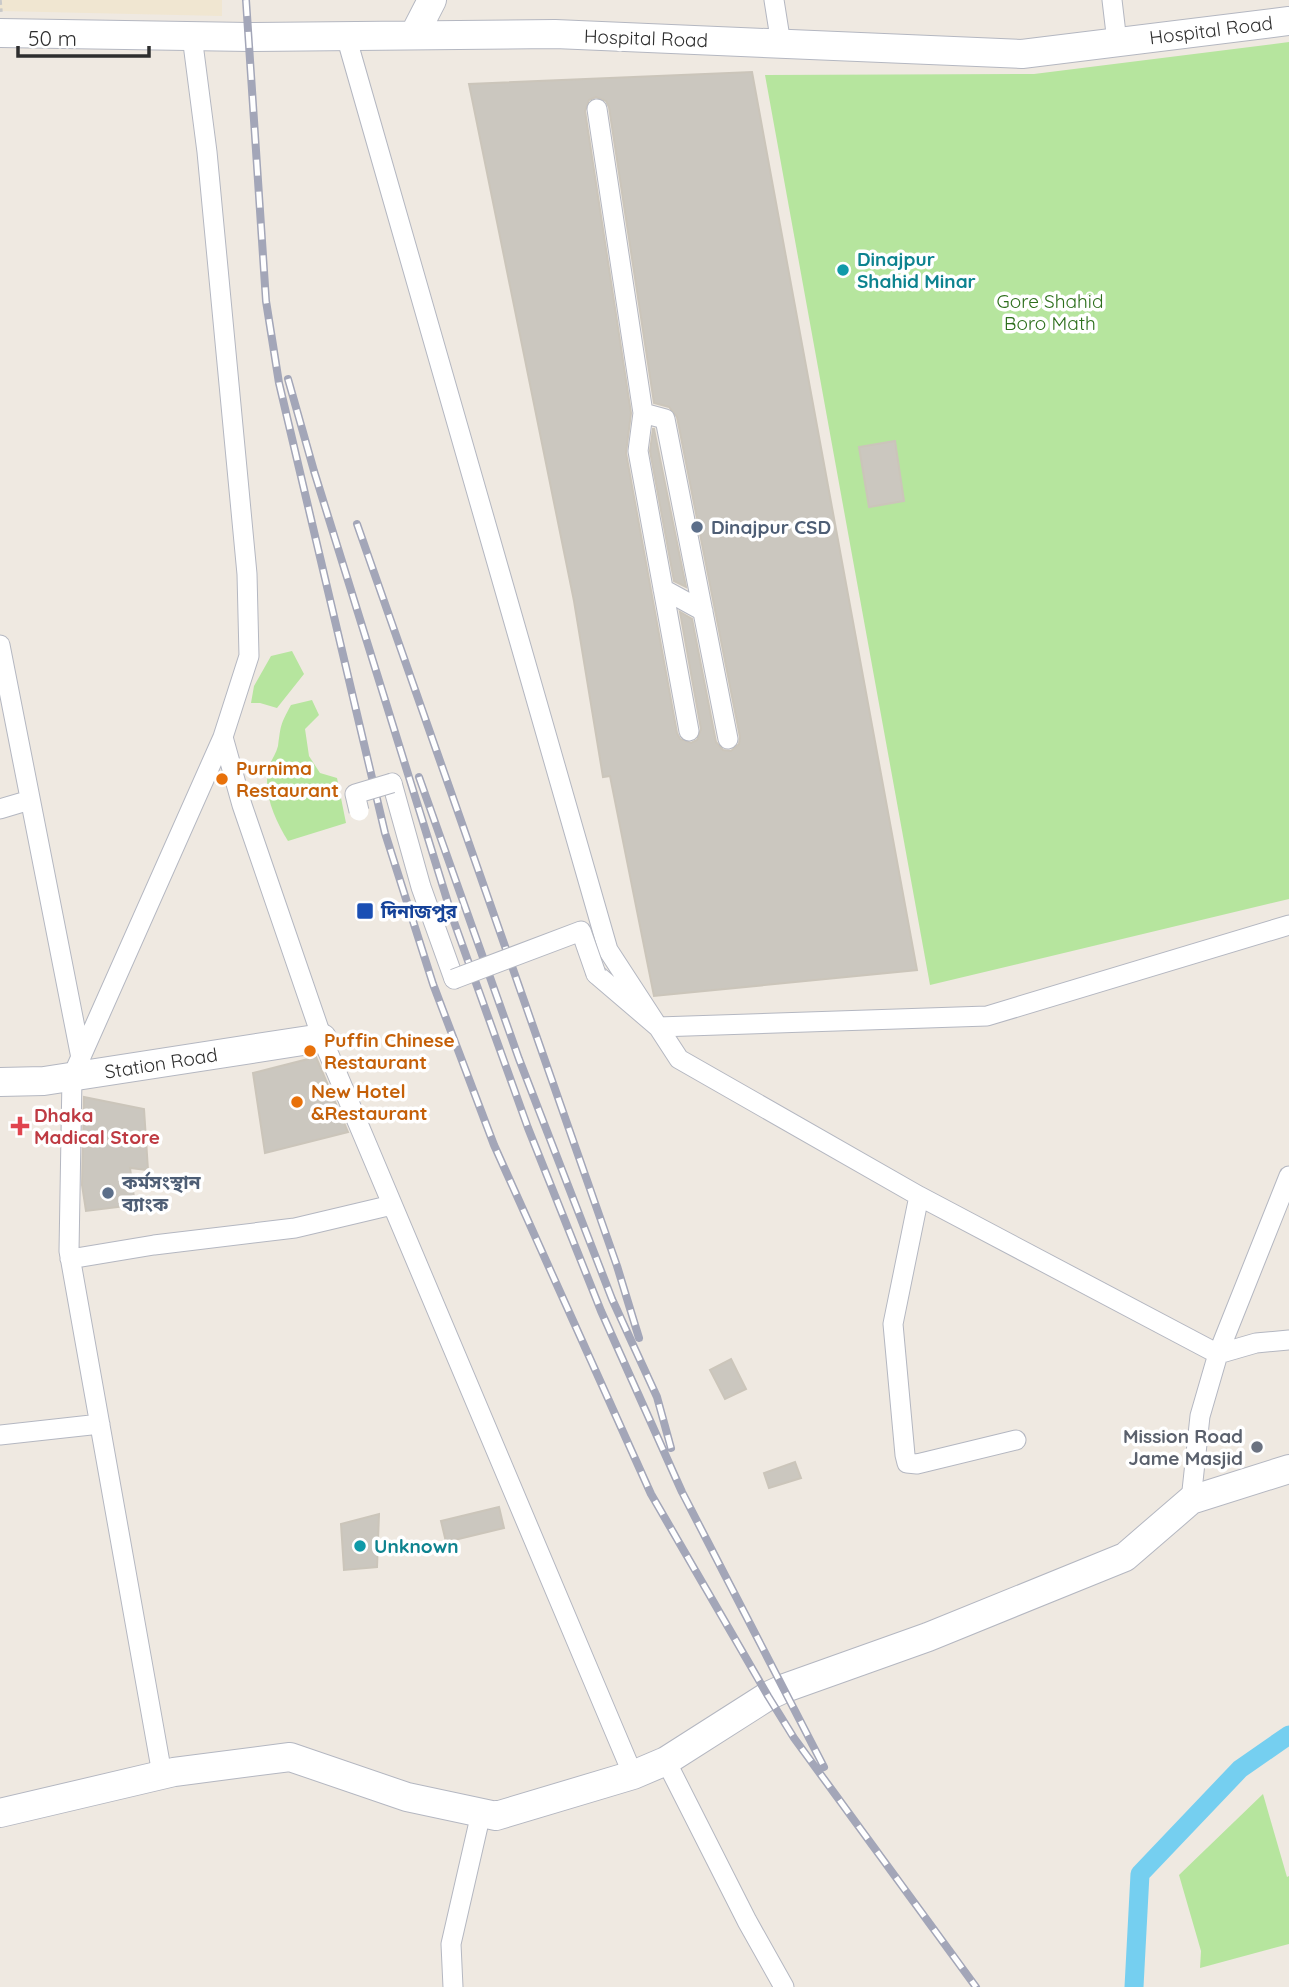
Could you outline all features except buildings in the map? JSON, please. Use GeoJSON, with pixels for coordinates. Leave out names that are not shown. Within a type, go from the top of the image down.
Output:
{"type":"FeatureCollection","features":[{"type":"Feature","properties":{"kind":"street"},"geometry":{"type":"LineString","coordinates":[[414,35],[432,0]]}},
{"type":"Feature","properties":{"kind":"street"},"geometry":{"type":"LineString","coordinates":[[774,0],[781,44]]}},
{"type":"Feature","properties":{"kind":"street"},"geometry":{"type":"LineString","coordinates":[[1112,0],[1117,42]]}},
{"type":"Feature","properties":{"kind":"street","name":"Hospital Road"},"geometry":{"type":"LineString","coordinates":[[0,33],[192,36],[555,34],[1022,54],[1289,21]]}},
{"type":"Feature","properties":{"kind":"street"},"geometry":{"type":"LineString","coordinates":[[76,1067],[223,737],[249,656],[247,574],[209,166],[192,36]]}},
{"type":"Feature","properties":{"kind":"street"},"geometry":{"type":"LineString","coordinates":[[346,36],[608,950],[679,1059],[919,1196],[1218,1354],[1256,1343],[1289,1340]]}},
{"type":"Feature","properties":{"kind":"street"},"geometry":{"type":"LineString","coordinates":[[597,109],[643,413],[638,451],[688,730]]}},
{"type":"Feature","properties":{"kind":"street"},"geometry":{"type":"LineString","coordinates":[[643,413],[665,419],[728,739]]}},
{"type":"Feature","properties":{"kind":"street"},"geometry":{"type":"LineString","coordinates":[[663,589],[703,611]]}},
{"type":"Feature","properties":{"kind":"street"},"geometry":{"type":"LineString","coordinates":[[0,645],[4,692],[30,800],[76,1067],[71,1259],[162,1774]]}},
{"type":"Feature","properties":{"kind":"street"},"geometry":{"type":"LineString","coordinates":[[223,737],[242,805],[322,1038],[633,1774]]}},
{"type":"Feature","properties":{"kind":"street"},"geometry":{"type":"LineString","coordinates":[[359,811],[355,794],[392,783],[421,887],[454,979],[582,931],[596,974],[658,1027],[987,1016],[1289,925]]}},
{"type":"Feature","properties":{"kind":"street"},"geometry":{"type":"LineString","coordinates":[[0,809],[30,800]]}},
{"type":"Feature","properties":{"kind":"street","name":"Station Road"},"geometry":{"type":"LineString","coordinates":[[0,1082],[44,1081],[76,1067],[322,1038]]}},
{"type":"Feature","properties":{"kind":"street"},"geometry":{"type":"LineString","coordinates":[[1191,1500],[1200,1416],[1218,1354],[1289,1176]]}},
{"type":"Feature","properties":{"kind":"street"},"geometry":{"type":"LineString","coordinates":[[919,1196],[893,1324],[907,1463],[917,1464],[1016,1440]]}},
{"type":"Feature","properties":{"kind":"street"},"geometry":{"type":"LineString","coordinates":[[71,1259],[154,1245],[295,1228],[392,1205]]}},
{"type":"Feature","properties":{"kind":"street"},"geometry":{"type":"LineString","coordinates":[[0,1435],[100,1424]]}},
{"type":"Feature","properties":{"kind":"street"},"geometry":{"type":"LineString","coordinates":[[0,1813],[162,1774],[290,1757],[407,1797],[496,1816],[633,1774],[666,1761],[785,1688],[928,1637],[1125,1558],[1191,1500],[1289,1469]]}},
{"type":"Feature","properties":{"kind":"street"},"geometry":{"type":"LineString","coordinates":[[666,1761],[783,1987]]}},
{"type":"Feature","properties":{"kind":"street"},"geometry":{"type":"LineString","coordinates":[[453,1987],[451,1944],[481,1813]]}},
{"type":"Feature","properties":{"kind":"shaded area"},"geometry":{"type":"Polygon","coordinates":[[[0,0],[222,0],[222,16],[0,11],[0,0]]]}},
{"type":"Feature","properties":{"kind":"green space","name":"Gore Shahid Boro Math"},"geometry":{"type":"Polygon","coordinates":[[[1289,42],[1289,899],[930,985],[765,75],[1034,74],[1289,42]]]}},
{"type":"Feature","properties":{"kind":"green space"},"geometry":{"type":"Polygon","coordinates":[[[292,651],[304,674],[277,708],[251,703],[254,686],[271,656],[292,651]]]}},
{"type":"Feature","properties":{"kind":"green space"},"geometry":{"type":"Polygon","coordinates":[[[312,700],[319,715],[305,729],[309,756],[320,773],[337,778],[346,823],[288,841],[271,806],[267,776],[282,725],[291,705],[312,700]]]}},
{"type":"Feature","properties":{"kind":"green space"},"geometry":{"type":"Polygon","coordinates":[[[1263,1794],[1287,1877],[1289,1876],[1289,1944],[1200,1968],[1201,1951],[1179,1875],[1263,1794]]]}},
{"type":"Feature","properties":{"kind":"waterway"},"geometry":{"type":"LineString","coordinates":[[1134,1987],[1140,1874],[1240,1769],[1289,1735]]}},
{"type":"Feature","properties":{"kind":"railway"},"geometry":{"type":"LineString","coordinates":[[246,0],[266,301],[279,383],[385,833],[433,984],[494,1145],[651,1494],[794,1738],[976,1987]]}},
{"type":"Feature","properties":{"kind":"railway"},"geometry":{"type":"LineString","coordinates":[[288,379],[453,919],[528,1128],[601,1311],[682,1492],[824,1767]]}},
{"type":"Feature","properties":{"kind":"railway"},"geometry":{"type":"LineString","coordinates":[[357,524],[617,1266],[639,1338]]}},
{"type":"Feature","properties":{"kind":"railway"},"geometry":{"type":"LineString","coordinates":[[419,777],[519,1059],[612,1299],[657,1397],[671,1448]]}},
{"type":"Feature","properties":{"kind":"place","name":"Dinajpur Shahid Minar"},"geometry":{"type":"Point","coordinates":[843,270]}},
{"type":"Feature","properties":{"kind":"place","name":"Dinajpur CSD"},"geometry":{"type":"Point","coordinates":[697,527]}},
{"type":"Feature","properties":{"kind":"place","name":"Purnima Restaurant"},"geometry":{"type":"Point","coordinates":[222,779]}},
{"type":"Feature","properties":{"kind":"place","name":"দিনাজপুর"},"geometry":{"type":"Point","coordinates":[365,911]}},
{"type":"Feature","properties":{"kind":"place","name":"Puffin Chinese Restaurant"},"geometry":{"type":"Point","coordinates":[310,1051]}},
{"type":"Feature","properties":{"kind":"place","name":"New Hotel &Restaurant"},"geometry":{"type":"Point","coordinates":[297,1102]}},
{"type":"Feature","properties":{"kind":"place","name":"Dhaka Madical Store"},"geometry":{"type":"Point","coordinates":[20,1126]}},
{"type":"Feature","properties":{"kind":"place","name":"কর্মসংস্থান ব্যাংক"},"geometry":{"type":"Point","coordinates":[108,1193]}},
{"type":"Feature","properties":{"kind":"place","name":"Mission Road Jame Masjid"},"geometry":{"type":"Point","coordinates":[1257,1447]}},
{"type":"Feature","properties":{"kind":"place","name":"Unknown"},"geometry":{"type":"Point","coordinates":[360,1546]}}]}
